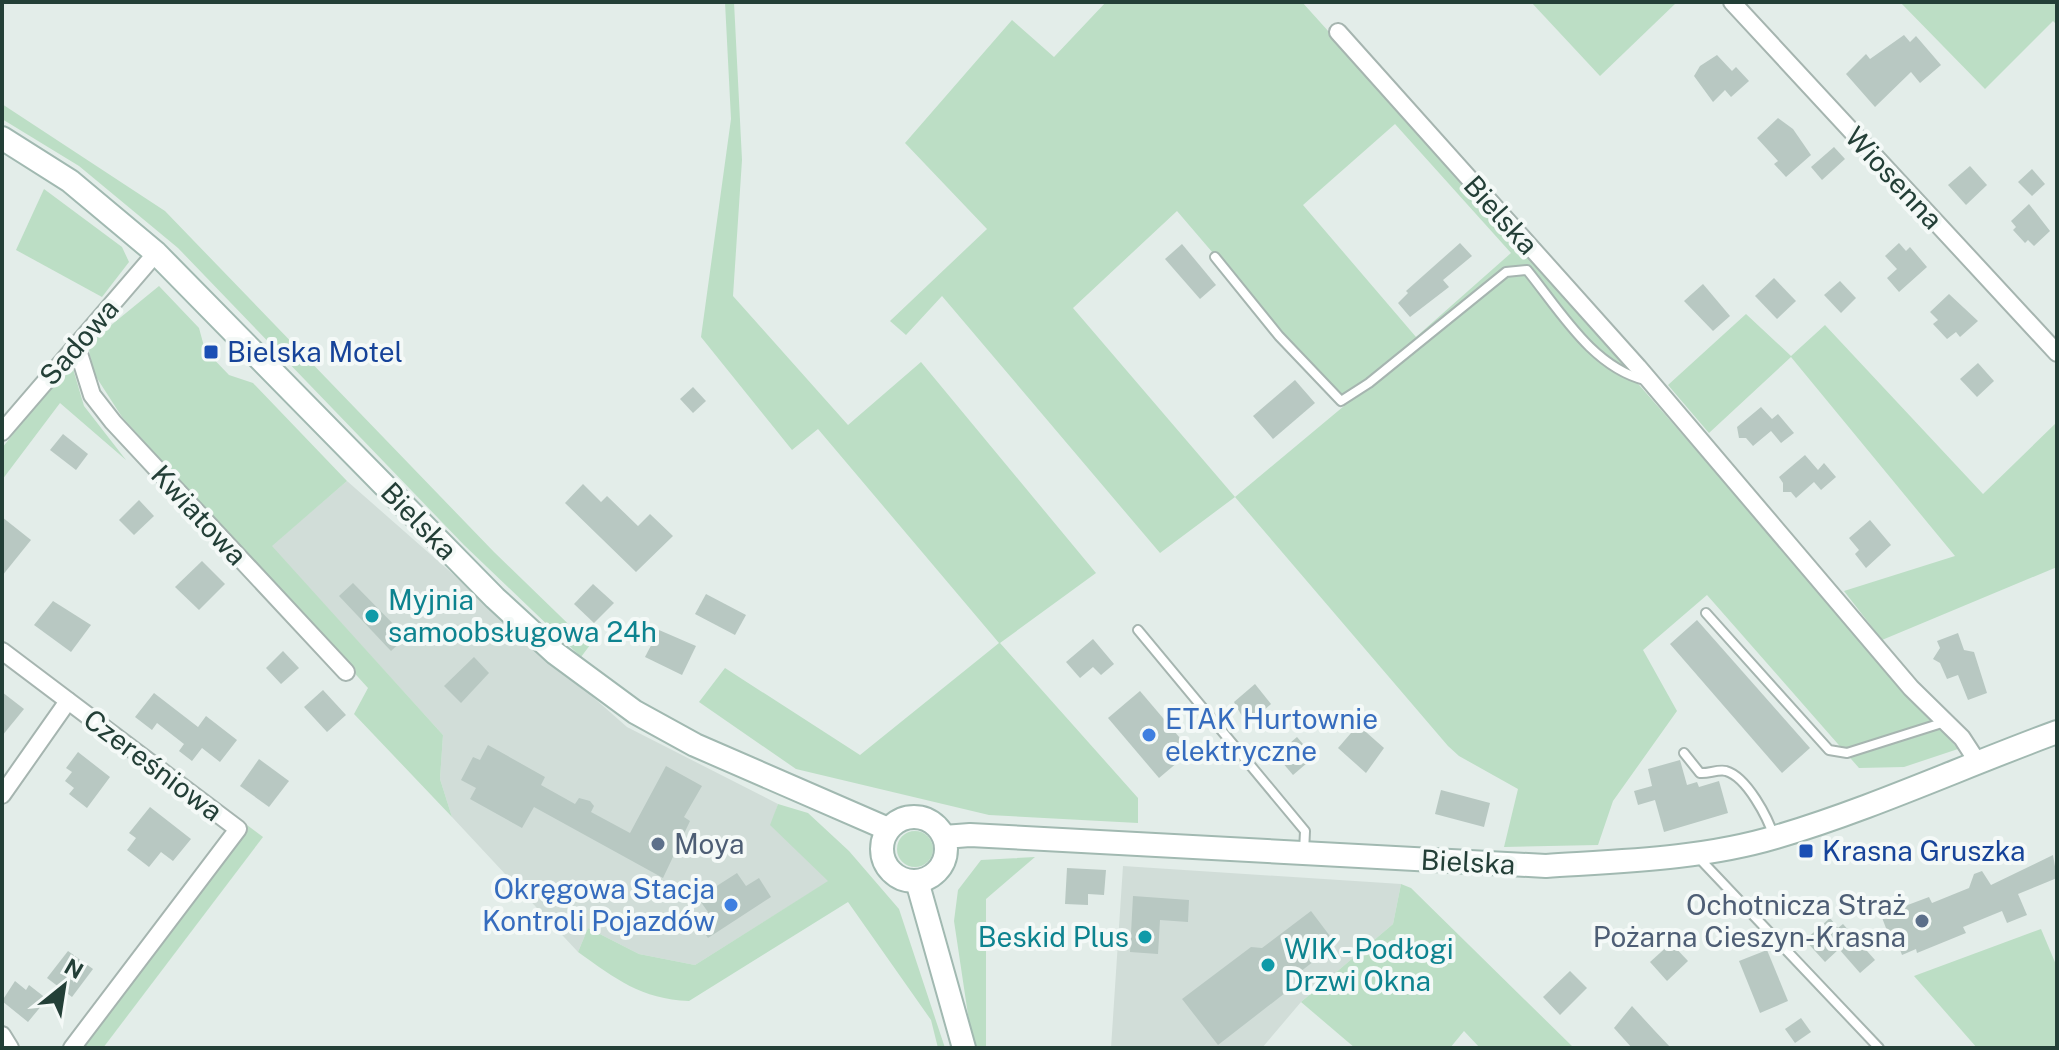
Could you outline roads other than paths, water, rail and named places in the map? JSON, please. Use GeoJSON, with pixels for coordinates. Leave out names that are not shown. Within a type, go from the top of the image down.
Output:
{"type":"FeatureCollection","features":[{"type":"Feature","properties":{"kind":"street","name":"Wiosenna"},"geometry":{"type":"LineString","coordinates":[[1732,2],[2057,353]]}},
{"type":"Feature","properties":{"kind":"street","name":"Bielska"},"geometry":{"type":"LineString","coordinates":[[1338,32],[1650,381],[1962,738],[1977,761]]}},
{"type":"Feature","properties":{"kind":"street","name":"Bielska"},"geometry":{"type":"LineString","coordinates":[[2,138],[70,181],[156,253],[495,598],[555,653],[635,712],[695,745],[888,829]]}},
{"type":"Feature","properties":{"kind":"street","name":"Sadowa"},"geometry":{"type":"LineString","coordinates":[[2,432],[156,253]]}},
{"type":"Feature","properties":{"kind":"street","name":"Kwiatowa"},"geometry":{"type":"LineString","coordinates":[[76,344],[92,395],[113,422],[346,672]]}},
{"type":"Feature","properties":{"kind":"street","name":"Czereśniowa"},"geometry":{"type":"LineString","coordinates":[[2,651],[238,829],[72,1048]]}},
{"type":"Feature","properties":{"kind":"street"},"geometry":{"type":"LineString","coordinates":[[2,795],[68,701]]}},
{"type":"Feature","properties":{"kind":"street","name":"Bielska"},"geometry":{"type":"LineString","coordinates":[[944,837],[970,835],[1546,866],[1695,854],[1774,838],[2057,732]]}},
{"type":"Feature","properties":{"kind":"street"},"geometry":{"type":"LineString","coordinates":[[904,818],[923,818],[932,822],[944,837],[946,847],[942,866],[935,873],[917,881],[897,876],[889,869],[881,849],[888,829],[904,818]]}},
{"type":"Feature","properties":{"kind":"street"},"geometry":{"type":"LineString","coordinates":[[917,881],[964,1048]]}},
{"type":"Feature","properties":{"kind":"street"},"geometry":{"type":"LineString","coordinates":[[2,1035],[10,1048]]}},
{"type":"Feature","properties":{"kind":"lane"},"geometry":{"type":"LineString","coordinates":[[1215,257],[1279,336],[1341,401],[1369,383],[1506,272],[1527,270],[1590,347],[1625,375],[1650,381]]}},
{"type":"Feature","properties":{"kind":"lane"},"geometry":{"type":"LineString","coordinates":[[1706,613],[1829,750],[1847,753],[1945,722]]}},
{"type":"Feature","properties":{"kind":"lane"},"geometry":{"type":"LineString","coordinates":[[1138,630],[1305,831],[1304,852]]}},
{"type":"Feature","properties":{"kind":"lane"},"geometry":{"type":"LineString","coordinates":[[1684,753],[1700,773],[1725,771],[1735,777],[1766,811],[1774,838]]}},
{"type":"Feature","properties":{"kind":"lane"},"geometry":{"type":"LineString","coordinates":[[1695,854],[1879,1048]]}},
{"type":"Feature","properties":{"kind":"place","name":"Bielska Motel"},"geometry":{"type":"Point","coordinates":[211,352]}},
{"type":"Feature","properties":{"kind":"place","name":"Myjnia samoobsługowa 24h"},"geometry":{"type":"Point","coordinates":[372,616]}},
{"type":"Feature","properties":{"kind":"place","name":"ETAK Hurtownie elektryczne"},"geometry":{"type":"Point","coordinates":[1149,735]}},
{"type":"Feature","properties":{"kind":"place","name":"Moya"},"geometry":{"type":"Point","coordinates":[658,844]}},
{"type":"Feature","properties":{"kind":"place","name":"Krasna Gruszka"},"geometry":{"type":"Point","coordinates":[1806,851]}},
{"type":"Feature","properties":{"kind":"place","name":"Okręgowa Stacja Kontroli Pojazdów"},"geometry":{"type":"Point","coordinates":[731,905]}},
{"type":"Feature","properties":{"kind":"place","name":"Ochotnicza Straż Pożarna Cieszyn-Krasna"},"geometry":{"type":"Point","coordinates":[1922,921]}},
{"type":"Feature","properties":{"kind":"place","name":"Beskid Plus"},"geometry":{"type":"Point","coordinates":[1145,937]}},
{"type":"Feature","properties":{"kind":"place","name":"WIK - Podłogi Drzwi Okna"},"geometry":{"type":"Point","coordinates":[1268,965]}}]}
